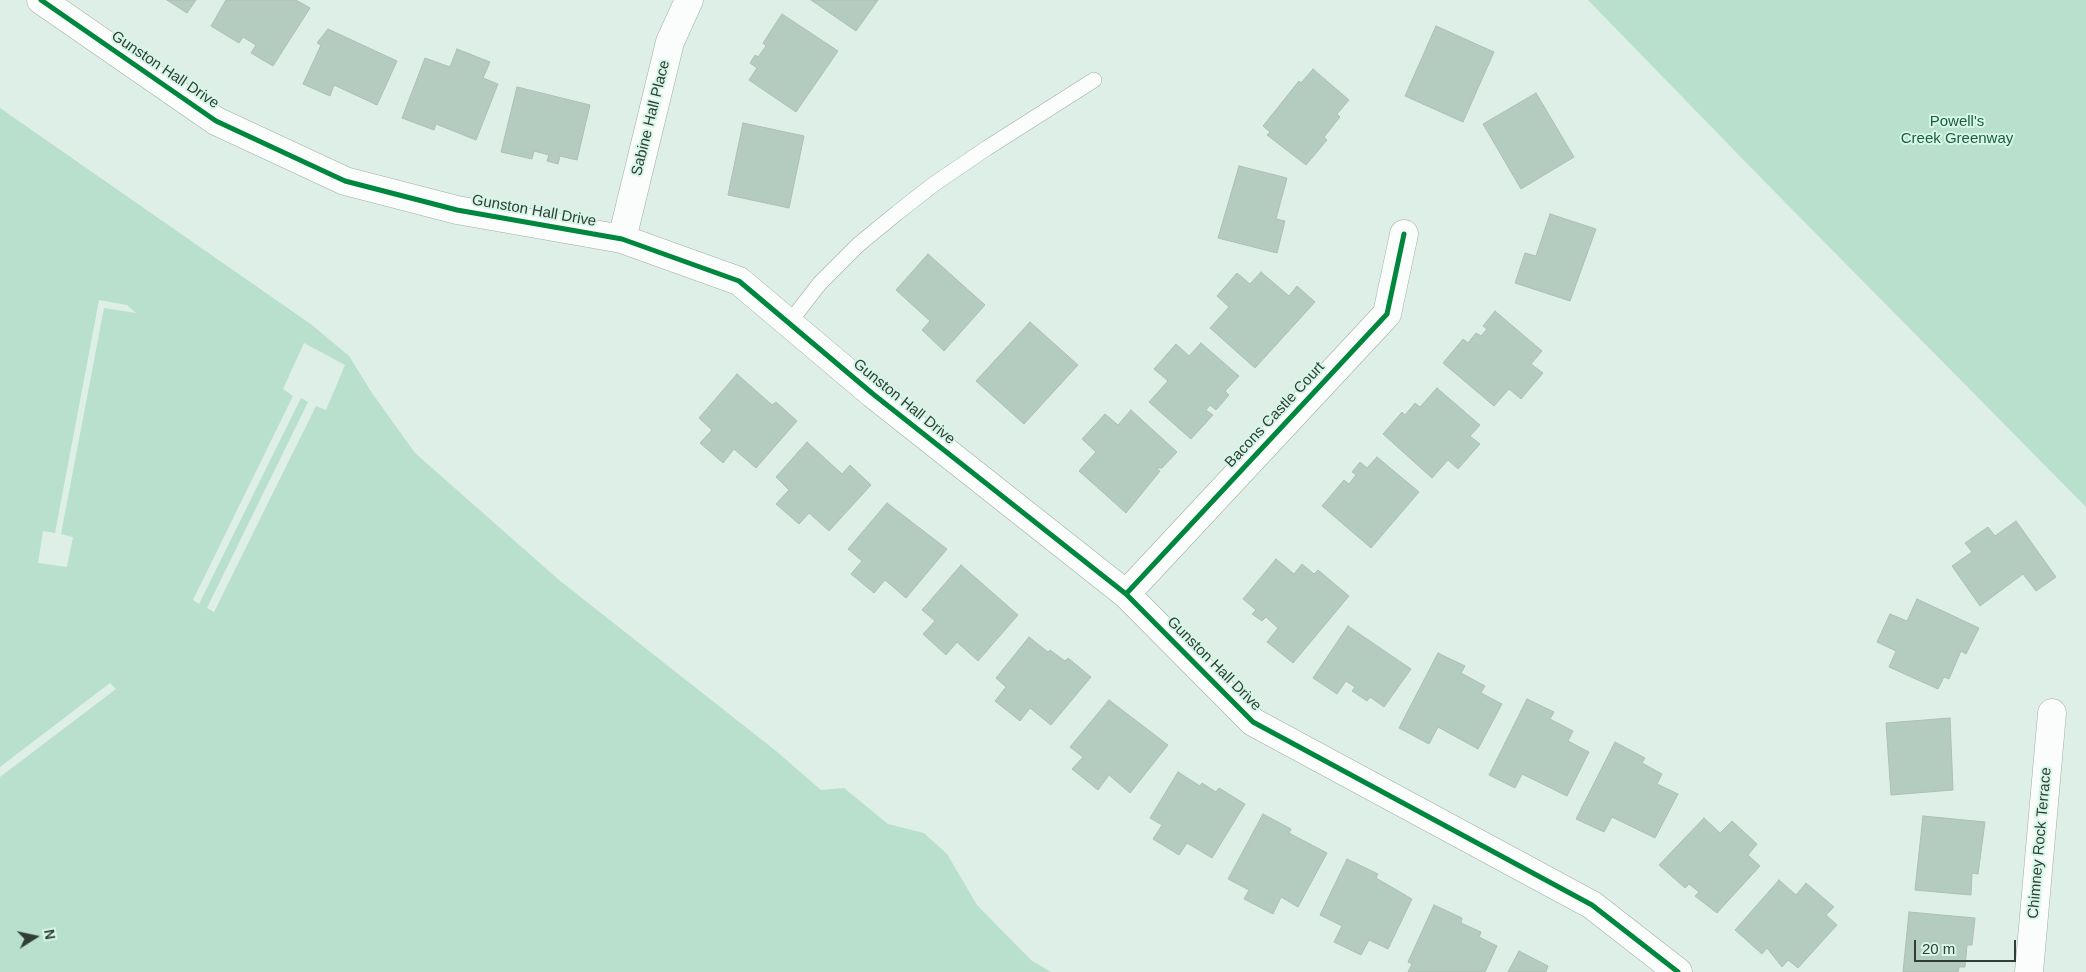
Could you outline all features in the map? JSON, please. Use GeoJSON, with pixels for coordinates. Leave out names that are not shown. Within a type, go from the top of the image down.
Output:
{"type":"FeatureCollection","features":[{"type":"Feature","properties":{"kind":"street","name":"Gunston Hall Drive"},"geometry":{"type":"LineString","coordinates":[[41,0],[216,121],[345,181],[457,210],[622,239],[740,281],[873,394],[1126,594],[1253,722],[1592,905],[1678,972]]}},
{"type":"Feature","properties":{"kind":"street","name":"Sabine Hall Place"},"geometry":{"type":"LineString","coordinates":[[622,239],[670,42],[689,0]]}},
{"type":"Feature","properties":{"kind":"street","name":"Bacons Castle Court"},"geometry":{"type":"LineString","coordinates":[[1126,594],[1387,314],[1404,234]]}},
{"type":"Feature","properties":{"kind":"street","name":"Chimney Rock Terrace"},"geometry":{"type":"LineString","coordinates":[[2029,972],[2052,713]]}},
{"type":"Feature","properties":{"kind":"lane"},"geometry":{"type":"LineString","coordinates":[[789,323],[820,283],[858,245],[891,218],[934,184],[1094,80]]}},
{"type":"Feature","properties":{"kind":"green space","name":"Powell's Creek Greenway"},"geometry":{"type":"Polygon","coordinates":[[[1588,0],[2086,0],[2086,507],[1764,181],[1588,0]]]}},
{"type":"Feature","properties":{"kind":"green space"},"geometry":{"type":"Polygon","coordinates":[[[0,108],[312,325],[349,356],[372,393],[415,453],[559,580],[776,751],[821,790],[844,788],[888,824],[924,833],[947,854],[977,905],[1031,960],[1051,972],[0,972],[0,777],[116,689],[110,683],[0,767],[0,108]],[[99,300],[55,533],[43,531],[38,563],[67,567],[73,537],[61,534],[104,308],[136,313],[127,305],[99,300]],[[304,343],[283,389],[293,396],[193,600],[199,604],[301,398],[308,402],[207,608],[214,612],[316,406],[326,410],[345,365],[304,343]]]}},
{"type":"Feature","properties":{"kind":"building"},"geometry":{"type":"Polygon","coordinates":[[[167,0],[196,0],[187,13],[167,0]]]}},
{"type":"Feature","properties":{"kind":"building"},"geometry":{"type":"Polygon","coordinates":[[[226,0],[296,0],[310,8],[273,66],[251,53],[256,45],[243,37],[239,43],[211,26],[226,0]]]}},
{"type":"Feature","properties":{"kind":"building"},"geometry":{"type":"Polygon","coordinates":[[[811,0],[878,0],[856,31],[811,0]]]}},
{"type":"Feature","properties":{"kind":"building"},"geometry":{"type":"Polygon","coordinates":[[[782,14],[838,51],[796,112],[749,80],[757,68],[750,63],[755,55],[758,57],[766,46],[763,43],[782,14]]]}},
{"type":"Feature","properties":{"kind":"building"},"geometry":{"type":"Polygon","coordinates":[[[1436,26],[1494,52],[1463,122],[1405,96],[1436,26]]]}},
{"type":"Feature","properties":{"kind":"building"},"geometry":{"type":"Polygon","coordinates":[[[328,29],[397,61],[377,105],[334,85],[330,96],[303,84],[321,45],[317,43],[328,29]]]}},
{"type":"Feature","properties":{"kind":"building"},"geometry":{"type":"Polygon","coordinates":[[[457,49],[490,62],[483,78],[498,84],[476,140],[436,124],[434,130],[402,118],[425,58],[450,67],[457,49]]]}},
{"type":"Feature","properties":{"kind":"building"},"geometry":{"type":"Polygon","coordinates":[[[1313,69],[1349,100],[1337,114],[1340,117],[1324,137],[1327,140],[1306,165],[1267,135],[1270,132],[1263,126],[1299,81],[1301,83],[1313,69]]]}},
{"type":"Feature","properties":{"kind":"building"},"geometry":{"type":"Polygon","coordinates":[[[517,87],[590,105],[577,160],[560,156],[558,164],[547,161],[549,155],[534,151],[532,159],[501,152],[517,87]]]}},
{"type":"Feature","properties":{"kind":"building"},"geometry":{"type":"Polygon","coordinates":[[[1536,93],[1574,157],[1521,189],[1483,124],[1536,93]]]}},
{"type":"Feature","properties":{"kind":"building"},"geometry":{"type":"Polygon","coordinates":[[[743,123],[804,136],[789,208],[728,195],[743,123]]]}},
{"type":"Feature","properties":{"kind":"building"},"geometry":{"type":"Polygon","coordinates":[[[1239,166],[1287,178],[1276,219],[1285,221],[1277,253],[1218,238],[1239,166]]]}},
{"type":"Feature","properties":{"kind":"building"},"geometry":{"type":"Polygon","coordinates":[[[1550,214],[1596,229],[1570,301],[1515,283],[1525,253],[1536,256],[1550,214]]]}},
{"type":"Feature","properties":{"kind":"building"},"geometry":{"type":"Polygon","coordinates":[[[928,254],[985,305],[944,351],[922,330],[930,321],[896,290],[928,254]]]}},
{"type":"Feature","properties":{"kind":"building"},"geometry":{"type":"Polygon","coordinates":[[[1261,272],[1289,296],[1297,286],[1315,302],[1255,368],[1210,328],[1229,307],[1217,296],[1237,273],[1250,284],[1261,272]]]}},
{"type":"Feature","properties":{"kind":"building"},"geometry":{"type":"Polygon","coordinates":[[[1495,311],[1542,351],[1531,364],[1543,373],[1521,399],[1509,389],[1494,406],[1443,363],[1463,339],[1468,343],[1476,333],[1481,336],[1487,329],[1483,326],[1495,311]]]}},
{"type":"Feature","properties":{"kind":"building"},"geometry":{"type":"Polygon","coordinates":[[[1030,322],[1078,365],[1024,424],[976,381],[1030,322]]]}},
{"type":"Feature","properties":{"kind":"building"},"geometry":{"type":"Polygon","coordinates":[[[1201,343],[1239,376],[1225,391],[1229,395],[1216,410],[1210,405],[1206,410],[1213,415],[1191,439],[1149,402],[1168,381],[1154,369],[1176,344],[1189,356],[1201,343]]]}},
{"type":"Feature","properties":{"kind":"building"},"geometry":{"type":"Polygon","coordinates":[[[737,374],[772,405],[776,402],[797,421],[756,468],[734,449],[723,463],[700,443],[712,430],[699,418],[737,374]]]}},
{"type":"Feature","properties":{"kind":"building"},"geometry":{"type":"Polygon","coordinates":[[[1437,388],[1480,425],[1470,436],[1480,444],[1458,469],[1448,460],[1432,478],[1383,434],[1402,412],[1405,415],[1415,403],[1420,407],[1437,388]]]}},
{"type":"Feature","properties":{"kind":"building"},"geometry":{"type":"Polygon","coordinates":[[[1131,410],[1177,452],[1162,468],[1156,468],[1160,471],[1126,513],[1079,471],[1096,452],[1082,439],[1105,414],[1118,425],[1131,410]]]}},
{"type":"Feature","properties":{"kind":"building"},"geometry":{"type":"Polygon","coordinates":[[[807,442],[842,474],[850,465],[871,485],[829,531],[809,513],[799,524],[776,504],[789,490],[776,477],[807,442]]]}},
{"type":"Feature","properties":{"kind":"building"},"geometry":{"type":"Polygon","coordinates":[[[1377,457],[1419,492],[1371,548],[1322,506],[1344,480],[1349,484],[1356,475],[1352,472],[1360,462],[1367,468],[1377,457]]]}},
{"type":"Feature","properties":{"kind":"building"},"geometry":{"type":"Polygon","coordinates":[[[887,503],[947,549],[906,598],[885,580],[874,593],[851,574],[862,561],[848,549],[887,503]]]}},
{"type":"Feature","properties":{"kind":"building"},"geometry":{"type":"Polygon","coordinates":[[[2016,521],[2056,577],[2036,591],[2023,574],[1980,606],[1952,566],[1972,552],[1965,543],[1988,527],[1995,536],[2016,521]]]}},
{"type":"Feature","properties":{"kind":"building"},"geometry":{"type":"Polygon","coordinates":[[[1276,559],[1294,574],[1302,564],[1314,574],[1318,570],[1349,596],[1293,663],[1267,642],[1278,628],[1266,617],[1262,621],[1252,614],[1256,610],[1243,599],[1276,559]]]}},
{"type":"Feature","properties":{"kind":"building"},"geometry":{"type":"Polygon","coordinates":[[[961,565],[1018,615],[978,661],[957,642],[946,655],[923,634],[935,621],[922,610],[961,565]]]}},
{"type":"Feature","properties":{"kind":"building"},"geometry":{"type":"Polygon","coordinates":[[[1917,599],[1979,628],[1966,654],[1961,651],[1949,679],[1944,677],[1938,689],[1889,667],[1896,651],[1877,642],[1890,614],[1907,621],[1917,599]]]}},
{"type":"Feature","properties":{"kind":"building"},"geometry":{"type":"Polygon","coordinates":[[[1348,626],[1411,669],[1384,707],[1370,697],[1367,701],[1352,691],[1355,687],[1346,681],[1337,694],[1313,678],[1348,626]]]}},
{"type":"Feature","properties":{"kind":"building"},"geometry":{"type":"Polygon","coordinates":[[[1029,637],[1048,652],[1050,650],[1065,661],[1068,658],[1091,677],[1051,725],[1030,708],[1020,721],[995,701],[1006,687],[996,678],[1029,637]]]}},
{"type":"Feature","properties":{"kind":"building"},"geometry":{"type":"Polygon","coordinates":[[[1438,653],[1465,666],[1461,673],[1485,686],[1481,693],[1502,704],[1478,749],[1438,727],[1429,744],[1399,728],[1438,653]]]}},
{"type":"Feature","properties":{"kind":"building"},"geometry":{"type":"Polygon","coordinates":[[[1527,699],[1554,712],[1550,719],[1573,731],[1568,741],[1589,752],[1567,796],[1522,774],[1515,788],[1489,775],[1527,699]]]}},
{"type":"Feature","properties":{"kind":"building"},"geometry":{"type":"Polygon","coordinates":[[[1109,700],[1168,745],[1130,793],[1109,775],[1098,790],[1072,769],[1083,757],[1070,747],[1109,700]]]}},
{"type":"Feature","properties":{"kind":"building"},"geometry":{"type":"Polygon","coordinates":[[[1950,718],[1953,790],[1891,795],[1886,723],[1950,718]]]}},
{"type":"Feature","properties":{"kind":"building"},"geometry":{"type":"Polygon","coordinates":[[[1615,742],[1645,758],[1642,763],[1662,774],[1657,784],[1678,794],[1655,838],[1612,817],[1604,832],[1576,819],[1615,742]]]}},
{"type":"Feature","properties":{"kind":"building"},"geometry":{"type":"Polygon","coordinates":[[[1178,772],[1200,786],[1202,783],[1216,792],[1219,788],[1245,804],[1212,858],[1187,843],[1179,855],[1153,839],[1162,825],[1150,818],[1178,772]]]}},
{"type":"Feature","properties":{"kind":"building"},"geometry":{"type":"Polygon","coordinates":[[[1263,814],[1291,829],[1289,833],[1327,853],[1298,907],[1281,897],[1273,914],[1244,899],[1249,890],[1228,879],[1263,814]]]}},
{"type":"Feature","properties":{"kind":"building"},"geometry":{"type":"Polygon","coordinates":[[[1923,816],[1985,822],[1978,874],[1972,873],[1971,895],[1915,890],[1923,816]]]}},
{"type":"Feature","properties":{"kind":"building"},"geometry":{"type":"Polygon","coordinates":[[[1704,818],[1720,833],[1732,821],[1757,844],[1748,855],[1760,866],[1717,913],[1695,896],[1699,892],[1689,884],[1685,888],[1659,865],[1704,818]]]}},
{"type":"Feature","properties":{"kind":"building"},"geometry":{"type":"Polygon","coordinates":[[[1347,859],[1378,874],[1376,878],[1412,899],[1388,949],[1369,940],[1361,955],[1334,942],[1342,926],[1320,915],[1347,859]]]}},
{"type":"Feature","properties":{"kind":"building"},"geometry":{"type":"Polygon","coordinates":[[[1779,880],[1796,895],[1806,883],[1834,907],[1826,915],[1837,925],[1798,968],[1788,960],[1782,967],[1767,948],[1762,954],[1735,930],[1779,880]]]}},
{"type":"Feature","properties":{"kind":"building"},"geometry":{"type":"Polygon","coordinates":[[[1434,905],[1462,918],[1461,923],[1481,932],[1479,937],[1497,946],[1485,972],[1408,972],[1412,964],[1408,962],[1434,905]]]}},
{"type":"Feature","properties":{"kind":"building"},"geometry":{"type":"Polygon","coordinates":[[[1909,912],[1975,918],[1972,945],[1967,945],[1965,967],[1959,967],[1958,972],[1903,972],[1909,912]]]}},
{"type":"Feature","properties":{"kind":"building"},"geometry":{"type":"Polygon","coordinates":[[[1519,951],[1548,966],[1546,972],[1508,972],[1519,951]]]}},
{"type":"Feature","properties":{"kind":"cycle path"},"geometry":{"type":"LineString","coordinates":[[41,0],[216,121],[345,181],[457,210],[622,239],[739,281],[873,394],[1126,594],[1253,722],[1592,905],[1678,972]]}},
{"type":"Feature","properties":{"kind":"cycle path"},"geometry":{"type":"LineString","coordinates":[[1126,594],[1387,314],[1404,234]]}}]}
